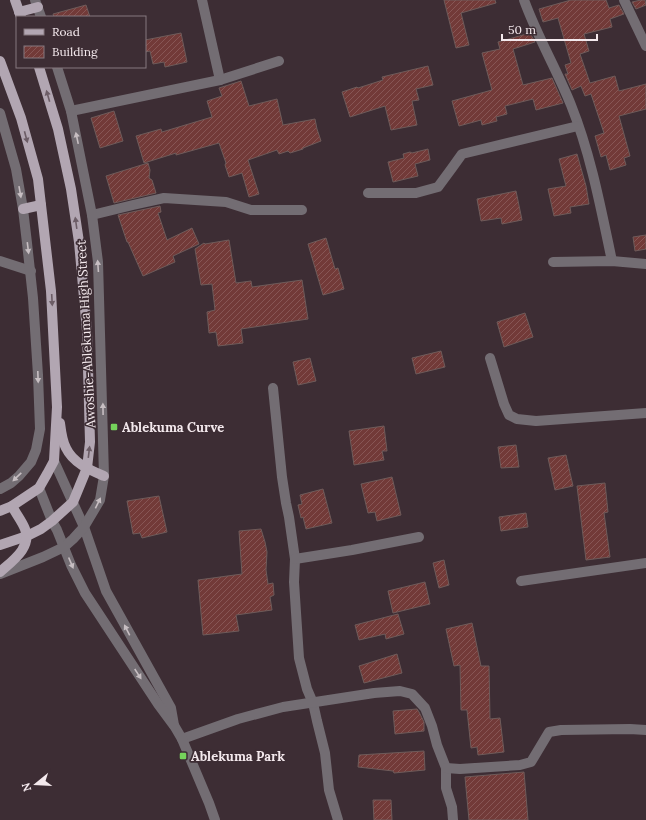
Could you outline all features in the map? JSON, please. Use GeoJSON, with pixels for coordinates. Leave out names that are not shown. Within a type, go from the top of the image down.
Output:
{"type":"FeatureCollection","features":[{"type":"Feature","properties":{"kind":"main road"},"geometry":{"type":"LineString","coordinates":[[15,0],[20,15],[38,8]]}},
{"type":"Feature","properties":{"kind":"main road"},"geometry":{"type":"LineString","coordinates":[[0,61],[21,118],[38,179],[51,291],[57,407],[54,460],[39,488],[12,506],[0,511]]}},
{"type":"Feature","properties":{"kind":"main road","name":"Awoshie-Ablekuma High Street"},"geometry":{"type":"LineString","coordinates":[[39,68],[58,129],[71,189],[79,242],[87,339],[90,442],[87,468],[73,502]]}},
{"type":"Feature","properties":{"kind":"main road"},"geometry":{"type":"LineString","coordinates":[[23,209],[41,205]]}},
{"type":"Feature","properties":{"kind":"main road"},"geometry":{"type":"LineString","coordinates":[[57,407],[63,440],[71,457],[87,468],[104,476]]}},
{"type":"Feature","properties":{"kind":"main road"},"geometry":{"type":"LineString","coordinates":[[0,545],[27,536],[41,529],[73,502]]}},
{"type":"Feature","properties":{"kind":"main road"},"geometry":{"type":"LineString","coordinates":[[0,573],[22,551],[26,544],[27,536],[25,528],[12,506]]}},
{"type":"Feature","properties":{"kind":"street"},"geometry":{"type":"LineString","coordinates":[[202,0],[220,80]]}},
{"type":"Feature","properties":{"kind":"street"},"geometry":{"type":"LineString","coordinates":[[524,0],[572,106],[585,145],[598,193],[612,261]]}},
{"type":"Feature","properties":{"kind":"street"},"geometry":{"type":"LineString","coordinates":[[624,0],[646,46]]}},
{"type":"Feature","properties":{"kind":"street"},"geometry":{"type":"LineString","coordinates":[[71,111],[220,80],[279,61]]}},
{"type":"Feature","properties":{"kind":"street","name":"Awoshie-Ablekuma High Street"},"geometry":{"type":"LineString","coordinates":[[0,573],[43,557],[64,547],[84,527],[100,500],[104,476],[98,262],[92,215],[71,111],[57,68]]}},
{"type":"Feature","properties":{"kind":"street"},"geometry":{"type":"LineString","coordinates":[[0,113],[16,169],[31,271],[40,429],[36,450],[31,462],[11,483],[0,489]]}},
{"type":"Feature","properties":{"kind":"street"},"geometry":{"type":"LineString","coordinates":[[368,193],[416,193],[438,187],[462,154],[578,126]]}},
{"type":"Feature","properties":{"kind":"street"},"geometry":{"type":"LineString","coordinates":[[92,215],[164,198],[226,202],[251,210],[302,210]]}},
{"type":"Feature","properties":{"kind":"street"},"geometry":{"type":"LineString","coordinates":[[0,261],[31,271]]}},
{"type":"Feature","properties":{"kind":"street"},"geometry":{"type":"LineString","coordinates":[[553,262],[612,261],[646,264]]}},
{"type":"Feature","properties":{"kind":"street"},"geometry":{"type":"LineString","coordinates":[[490,358],[509,416],[516,419],[536,421],[646,413]]}},
{"type":"Feature","properties":{"kind":"street"},"geometry":{"type":"LineString","coordinates":[[273,388],[282,477],[295,560],[294,582],[299,658],[307,689],[313,703],[325,753],[329,790],[338,820]]}},
{"type":"Feature","properties":{"kind":"street"},"geometry":{"type":"LineString","coordinates":[[54,460],[84,527],[106,591],[171,708],[175,727]]}},
{"type":"Feature","properties":{"kind":"street"},"geometry":{"type":"LineString","coordinates":[[39,488],[85,593],[182,739],[215,820]]}},
{"type":"Feature","properties":{"kind":"street"},"geometry":{"type":"LineString","coordinates":[[295,560],[419,537]]}},
{"type":"Feature","properties":{"kind":"street"},"geometry":{"type":"LineString","coordinates":[[522,581],[646,563]]}},
{"type":"Feature","properties":{"kind":"street"},"geometry":{"type":"LineString","coordinates":[[182,739],[238,719],[283,707],[374,693],[400,691],[412,694],[425,708],[446,768],[446,788],[452,807],[453,820]]}},
{"type":"Feature","properties":{"kind":"street"},"geometry":{"type":"LineString","coordinates":[[446,768],[520,765],[531,762],[549,732],[561,730],[646,730]]}},
{"type":"Feature","properties":{"kind":"building"},"geometry":{"type":"Polygon","coordinates":[[[444,0],[495,0],[496,3],[461,13],[469,45],[456,48],[444,0]]]}},
{"type":"Feature","properties":{"kind":"building"},"geometry":{"type":"Polygon","coordinates":[[[571,0],[606,0],[609,8],[619,5],[624,14],[610,19],[612,27],[584,34],[589,51],[580,54],[590,83],[615,76],[619,91],[646,84],[646,109],[619,116],[630,156],[624,158],[626,165],[610,170],[606,155],[601,157],[595,136],[604,133],[591,94],[585,96],[581,86],[572,90],[565,74],[568,74],[565,65],[571,63],[558,18],[543,22],[539,9],[571,0]]]}},
{"type":"Feature","properties":{"kind":"building"},"geometry":{"type":"Polygon","coordinates":[[[645,0],[646,5],[636,9],[632,2],[645,0]]]}},
{"type":"Feature","properties":{"kind":"building"},"geometry":{"type":"Polygon","coordinates":[[[86,5],[90,16],[54,16],[53,14],[86,5]]]}},
{"type":"Feature","properties":{"kind":"building"},"geometry":{"type":"Polygon","coordinates":[[[181,33],[187,62],[165,67],[164,62],[153,64],[150,51],[146,52],[146,40],[181,33]]]}},
{"type":"Feature","properties":{"kind":"building"},"geometry":{"type":"Polygon","coordinates":[[[530,33],[535,42],[513,49],[523,85],[552,78],[563,103],[536,110],[533,99],[505,106],[507,114],[496,117],[497,121],[482,125],[481,120],[459,126],[452,101],[492,90],[482,53],[500,49],[498,42],[530,33]]]}},
{"type":"Feature","properties":{"kind":"building"},"geometry":{"type":"Polygon","coordinates":[[[428,66],[433,85],[416,89],[419,100],[412,101],[417,125],[391,130],[385,106],[350,117],[342,92],[383,80],[382,77],[428,66]]]}},
{"type":"Feature","properties":{"kind":"building"},"geometry":{"type":"Polygon","coordinates":[[[241,81],[249,106],[277,99],[283,125],[315,119],[321,141],[290,153],[288,151],[279,154],[277,150],[248,160],[259,194],[249,197],[242,173],[229,177],[219,143],[176,155],[176,153],[144,163],[136,136],[161,129],[162,132],[212,117],[207,101],[222,96],[219,88],[241,81]]]}},
{"type":"Feature","properties":{"kind":"building"},"geometry":{"type":"Polygon","coordinates":[[[114,111],[123,141],[100,148],[91,118],[114,111]]]}},
{"type":"Feature","properties":{"kind":"building"},"geometry":{"type":"Polygon","coordinates":[[[428,149],[430,160],[415,164],[418,176],[393,182],[388,162],[404,158],[403,154],[428,149]]]}},
{"type":"Feature","properties":{"kind":"building"},"geometry":{"type":"Polygon","coordinates":[[[577,154],[586,186],[589,204],[570,207],[571,213],[554,216],[548,189],[566,186],[559,159],[577,154]]]}},
{"type":"Feature","properties":{"kind":"building"},"geometry":{"type":"Polygon","coordinates":[[[148,163],[150,170],[149,178],[152,180],[156,193],[114,203],[106,176],[148,163]]]}},
{"type":"Feature","properties":{"kind":"building"},"geometry":{"type":"Polygon","coordinates":[[[516,191],[522,220],[502,224],[501,218],[481,221],[477,199],[516,191]]]}},
{"type":"Feature","properties":{"kind":"building"},"geometry":{"type":"Polygon","coordinates":[[[160,206],[161,212],[158,213],[167,240],[192,228],[199,244],[173,256],[175,262],[143,276],[127,242],[118,215],[160,206]]]}},
{"type":"Feature","properties":{"kind":"building"},"geometry":{"type":"Polygon","coordinates":[[[646,235],[646,249],[635,251],[633,237],[646,235]]]}},
{"type":"Feature","properties":{"kind":"building"},"geometry":{"type":"Polygon","coordinates":[[[326,238],[335,269],[338,268],[344,289],[323,295],[308,244],[326,238]]]}},
{"type":"Feature","properties":{"kind":"building"},"geometry":{"type":"Polygon","coordinates":[[[229,240],[236,283],[251,281],[252,287],[302,280],[308,319],[241,329],[243,343],[218,346],[216,332],[209,333],[207,312],[215,310],[212,284],[201,285],[195,249],[204,243],[229,240]]]}},
{"type":"Feature","properties":{"kind":"building"},"geometry":{"type":"Polygon","coordinates":[[[525,313],[533,337],[504,347],[497,322],[525,313]]]}},
{"type":"Feature","properties":{"kind":"building"},"geometry":{"type":"Polygon","coordinates":[[[441,351],[445,367],[416,374],[412,358],[441,351]]]}},
{"type":"Feature","properties":{"kind":"building"},"geometry":{"type":"Polygon","coordinates":[[[310,358],[316,381],[298,385],[293,362],[310,358]]]}},
{"type":"Feature","properties":{"kind":"building"},"geometry":{"type":"Polygon","coordinates":[[[384,426],[387,451],[382,451],[384,460],[354,465],[349,431],[384,426]]]}},
{"type":"Feature","properties":{"kind":"building"},"geometry":{"type":"Polygon","coordinates":[[[516,445],[519,467],[501,468],[498,447],[516,445]]]}},
{"type":"Feature","properties":{"kind":"building"},"geometry":{"type":"Polygon","coordinates":[[[566,455],[573,486],[555,490],[548,458],[566,455]]]}},
{"type":"Feature","properties":{"kind":"building"},"geometry":{"type":"Polygon","coordinates":[[[392,477],[401,515],[377,521],[375,512],[368,513],[361,484],[392,477]]]}},
{"type":"Feature","properties":{"kind":"building"},"geometry":{"type":"Polygon","coordinates":[[[605,483],[608,512],[604,513],[610,557],[586,560],[577,486],[605,483]]]}},
{"type":"Feature","properties":{"kind":"building"},"geometry":{"type":"Polygon","coordinates":[[[323,489],[332,523],[306,529],[303,517],[301,518],[298,505],[302,504],[300,495],[323,489]]]}},
{"type":"Feature","properties":{"kind":"building"},"geometry":{"type":"Polygon","coordinates":[[[159,496],[167,532],[142,538],[140,533],[133,534],[127,501],[159,496]]]}},
{"type":"Feature","properties":{"kind":"building"},"geometry":{"type":"Polygon","coordinates":[[[526,513],[528,527],[501,531],[499,517],[526,513]]]}},
{"type":"Feature","properties":{"kind":"building"},"geometry":{"type":"Polygon","coordinates":[[[261,529],[267,552],[266,570],[268,584],[273,583],[274,595],[270,597],[272,610],[236,615],[239,631],[203,635],[198,580],[242,574],[239,531],[261,529]]]}},
{"type":"Feature","properties":{"kind":"building"},"geometry":{"type":"Polygon","coordinates":[[[444,560],[449,585],[439,588],[433,563],[444,560]]]}},
{"type":"Feature","properties":{"kind":"building"},"geometry":{"type":"Polygon","coordinates":[[[425,582],[430,604],[393,613],[388,591],[425,582]]]}},
{"type":"Feature","properties":{"kind":"building"},"geometry":{"type":"Polygon","coordinates":[[[398,614],[404,634],[386,639],[385,634],[359,640],[355,625],[398,614]]]}},
{"type":"Feature","properties":{"kind":"building"},"geometry":{"type":"Polygon","coordinates":[[[472,623],[481,666],[489,666],[490,719],[500,718],[504,752],[478,755],[477,747],[471,748],[467,710],[461,710],[460,665],[454,666],[446,629],[472,623]]]}},
{"type":"Feature","properties":{"kind":"building"},"geometry":{"type":"Polygon","coordinates":[[[397,654],[402,673],[364,683],[359,666],[397,654]]]}},
{"type":"Feature","properties":{"kind":"building"},"geometry":{"type":"Polygon","coordinates":[[[417,709],[424,722],[424,731],[395,734],[393,711],[417,709]]]}},
{"type":"Feature","properties":{"kind":"building"},"geometry":{"type":"Polygon","coordinates":[[[424,751],[425,770],[394,773],[393,771],[358,767],[359,755],[424,751]]]}},
{"type":"Feature","properties":{"kind":"building"},"geometry":{"type":"Polygon","coordinates":[[[524,772],[528,820],[469,820],[465,777],[524,772]]]}},
{"type":"Feature","properties":{"kind":"building"},"geometry":{"type":"Polygon","coordinates":[[[373,800],[391,800],[392,820],[374,820],[373,800]]]}},
{"type":"Feature","properties":{"kind":"place","name":"Ablekuma Curve"},"geometry":{"type":"Point","coordinates":[114,427]}},
{"type":"Feature","properties":{"kind":"place","name":"Ablekuma Park"},"geometry":{"type":"Point","coordinates":[183,756]}}]}
